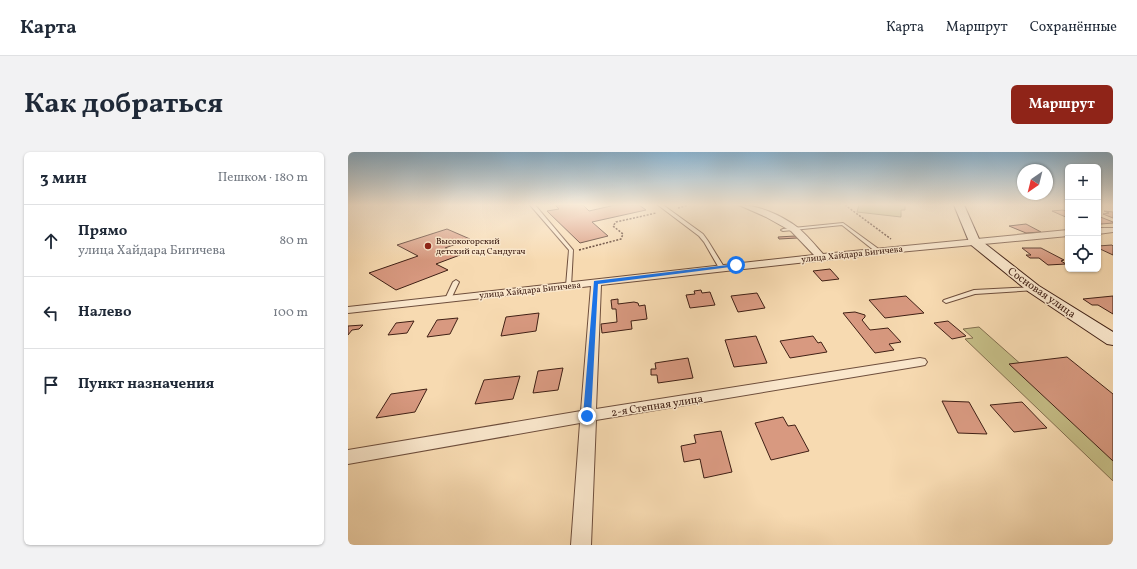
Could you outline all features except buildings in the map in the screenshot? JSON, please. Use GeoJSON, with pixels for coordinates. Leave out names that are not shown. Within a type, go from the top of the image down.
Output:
{"type":"FeatureCollection","features":[{"type":"Feature","properties":{"kind":"street"},"geometry":{"type":"LineString","coordinates":[[784,223],[794,229],[821,257]]}},
{"type":"Feature","properties":{"kind":"street"},"geometry":{"type":"LineString","coordinates":[[967,223],[974,241]]}},
{"type":"Feature","properties":{"kind":"street"},"geometry":{"type":"LineString","coordinates":[[1101,231],[1113,230]]}},
{"type":"Feature","properties":{"kind":"street","name":"улица Хайдара Бигичева"},"geometry":{"type":"LineString","coordinates":[[348,310],[821,257],[1065,233]]}},
{"type":"Feature","properties":{"kind":"street","name":"Сосновая улица"},"geometry":{"type":"LineString","coordinates":[[974,241],[1034,288],[1113,340]]}},
{"type":"Feature","properties":{"kind":"street"},"geometry":{"type":"LineString","coordinates":[[581,545],[587,416],[596,282]]}},
{"type":"Feature","properties":{"kind":"street","name":"2-я Степная улица"},"geometry":{"type":"LineString","coordinates":[[348,457],[587,416],[920,362]]}},
{"type":"Feature","properties":{"kind":"lane"},"geometry":{"type":"LineString","coordinates":[[548,223],[571,250],[569,286]]}},
{"type":"Feature","properties":{"kind":"lane"},"geometry":{"type":"LineString","coordinates":[[685,223],[701,235],[706,241],[721,268]]}},
{"type":"Feature","properties":{"kind":"lane"},"geometry":{"type":"LineString","coordinates":[[783,230],[843,224],[878,251]]}},
{"type":"Feature","properties":{"kind":"lane"},"geometry":{"type":"LineString","coordinates":[[448,299],[456,282]]}},
{"type":"Feature","properties":{"kind":"lane"},"geometry":{"type":"LineString","coordinates":[[946,301],[974,292],[1034,288]]}},
{"type":"Feature","properties":{"kind":"path"},"geometry":{"type":"LineString","coordinates":[[571,250],[581,250],[617,241],[624,235],[613,226],[614,223]]}},
{"type":"Feature","properties":{"kind":"path"},"geometry":{"type":"LineString","coordinates":[[870,223],[904,249]]}},
{"type":"Feature","properties":{"kind":"shaded area"},"geometry":{"type":"Polygon","coordinates":[[[979,327],[1113,446],[1113,481],[965,339],[973,338],[963,329],[979,327]]]}},
{"type":"Feature","properties":{"kind":"place","name":"Высокогорский детский сад Сандугач"},"geometry":{"type":"Point","coordinates":[428,246]}},
{"type":"Feature","properties":{"kind":"route"},"geometry":{"type":"LineString","coordinates":[[587,416],[596,282],[736,265]]}}]}
